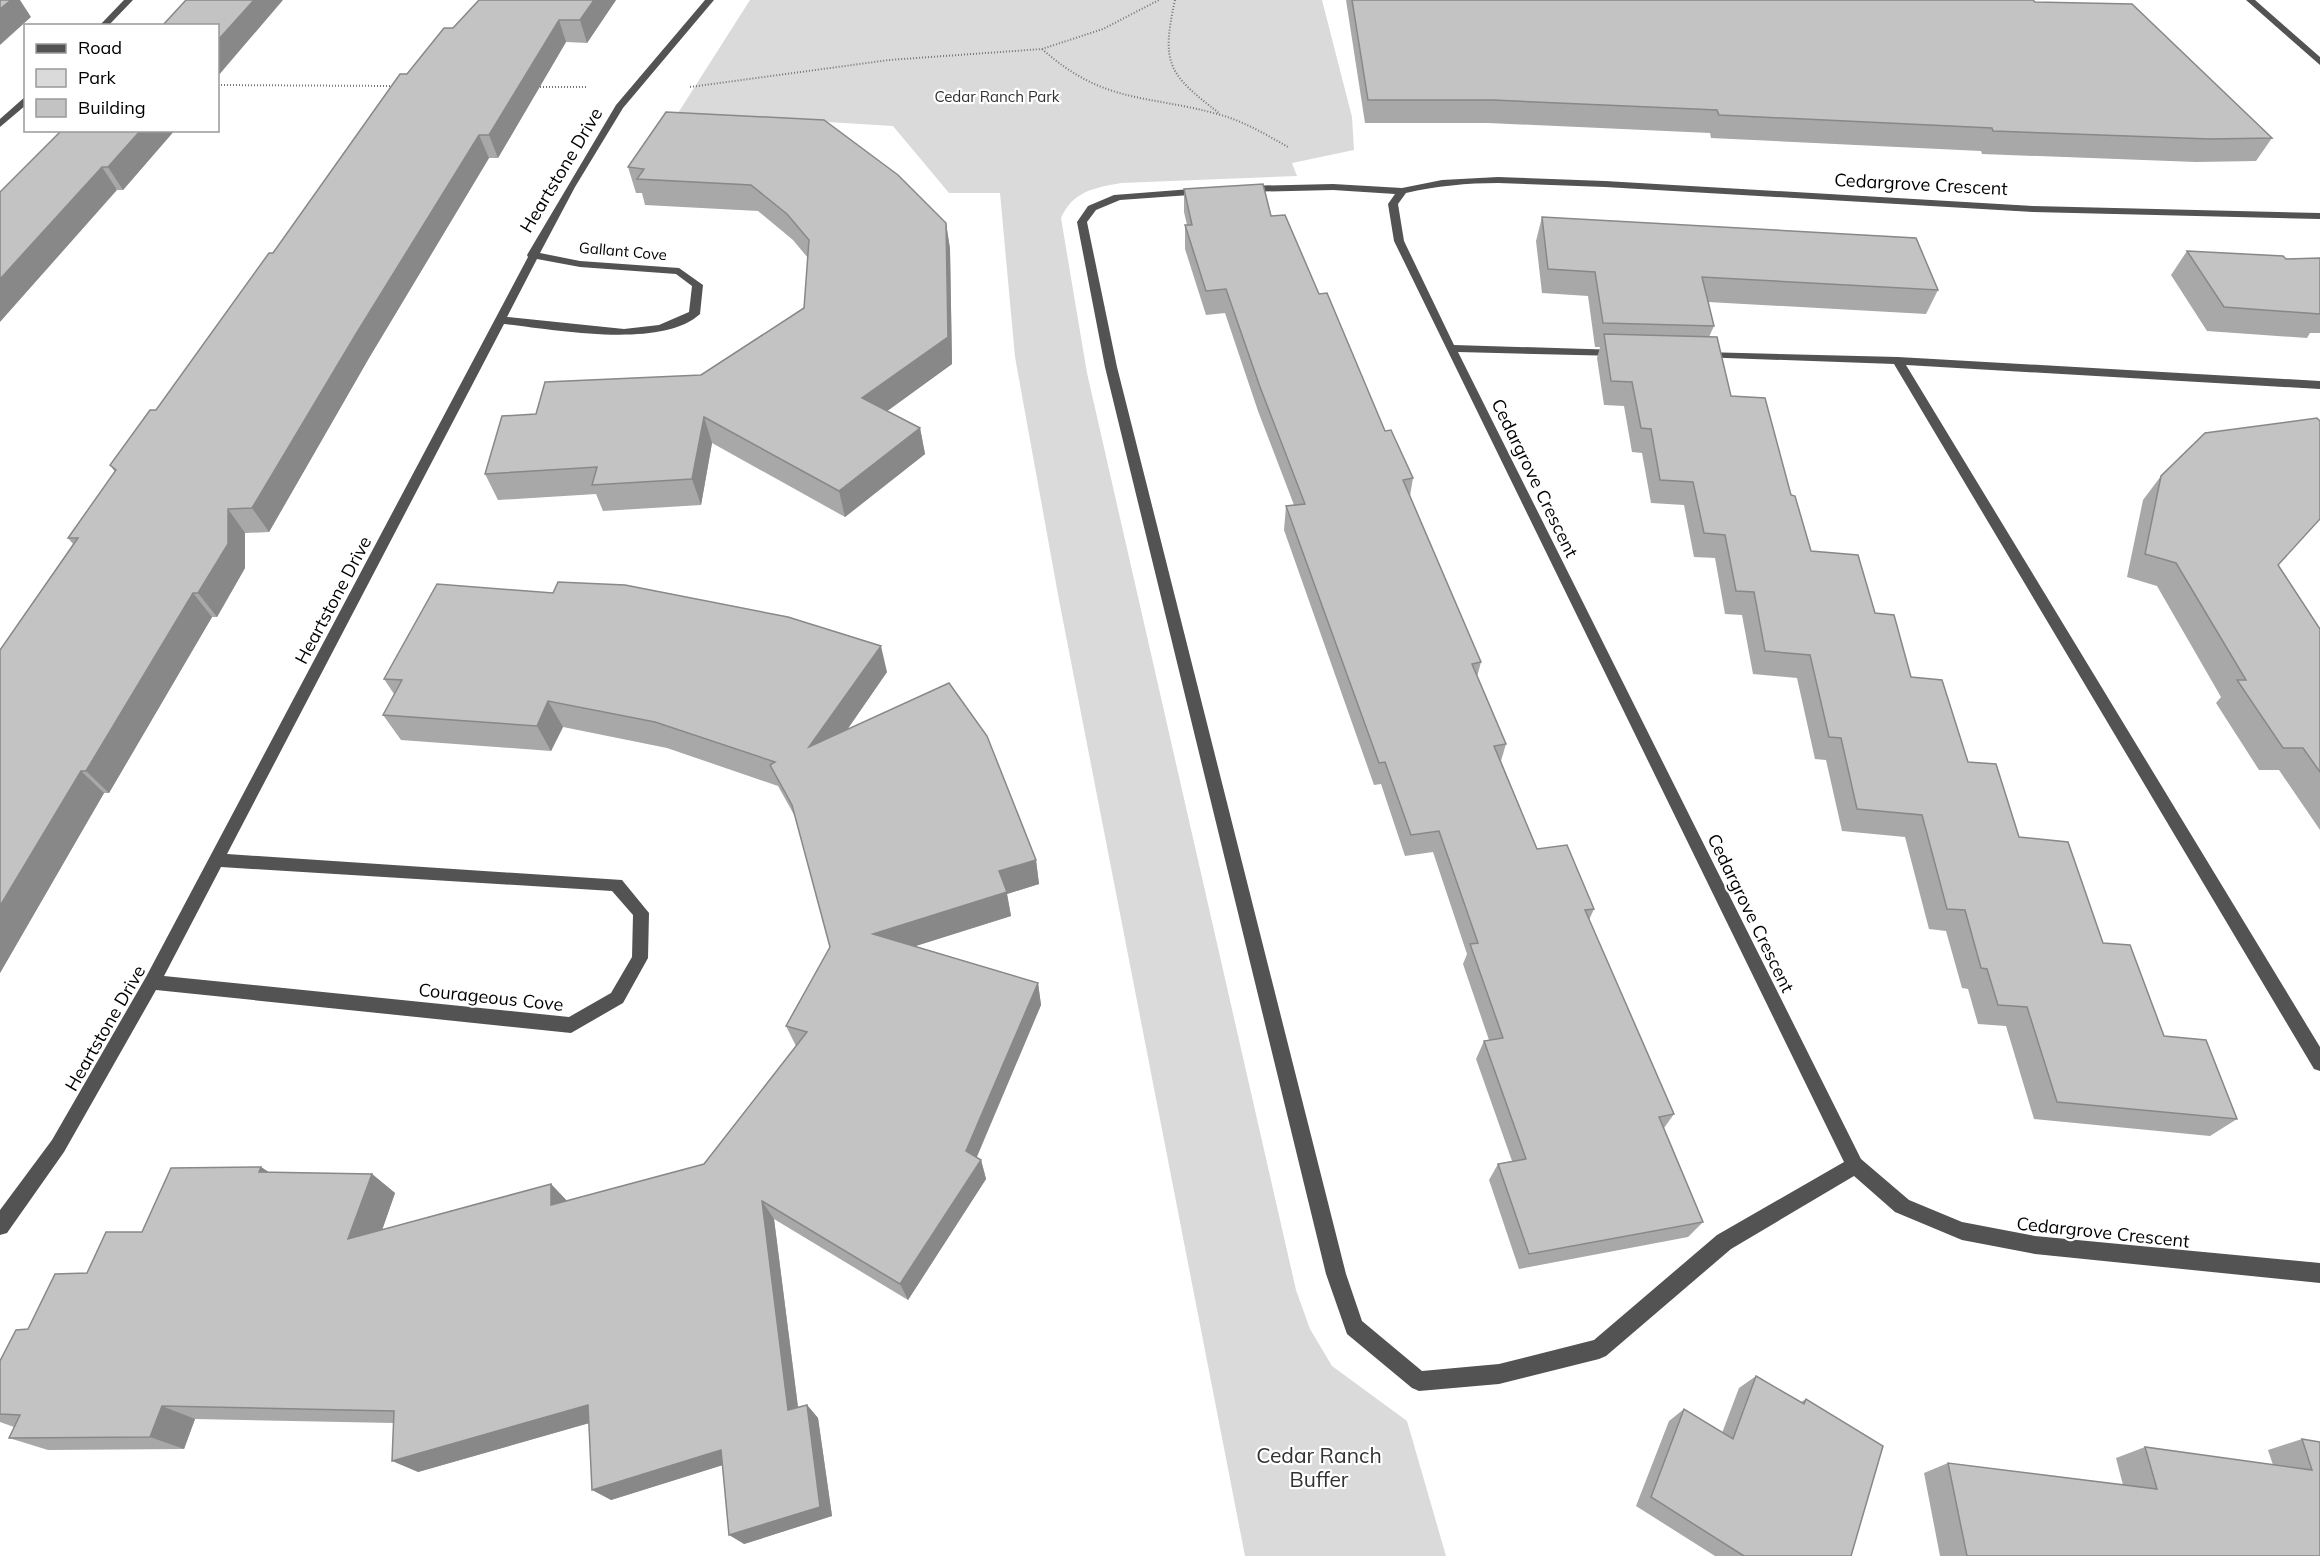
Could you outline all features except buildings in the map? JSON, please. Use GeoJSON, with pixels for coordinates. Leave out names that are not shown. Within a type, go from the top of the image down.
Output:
{"type":"FeatureCollection","features":[{"type":"Feature","properties":{"kind":"street"},"geometry":{"type":"LineString","coordinates":[[104,24],[129,0]]}},
{"type":"Feature","properties":{"kind":"street","name":"Heartstone Drive"},"geometry":{"type":"LineString","coordinates":[[0,1226],[58,1146],[153,982],[532,255],[570,187],[634,87],[710,0]]}},
{"type":"Feature","properties":{"kind":"street"},"geometry":{"type":"LineString","coordinates":[[2250,0],[2320,62]]}},
{"type":"Feature","properties":{"kind":"street"},"geometry":{"type":"LineString","coordinates":[[0,124],[24,101]]}},
{"type":"Feature","properties":{"kind":"street","name":"Cedargrove Crescent"},"geometry":{"type":"LineString","coordinates":[[2320,216],[2242,216],[1914,203],[1659,187],[1476,179],[1437,181],[1402,190],[1393,204],[1399,241],[1450,348],[1855,1165],[1902,1206],[1962,1231],[2035,1245],[2320,1273]]}},
{"type":"Feature","properties":{"kind":"street"},"geometry":{"type":"LineString","coordinates":[[1402,190],[1333,187],[1224,190],[1118,197],[1092,208],[1082,222],[1111,367],[1153,539],[1334,1262],[1354,1327],[1419,1381],[1498,1374],[1599,1349],[1724,1242],[1855,1165]]}},
{"type":"Feature","properties":{"kind":"street","name":"Gallant Cove"},"geometry":{"type":"LineString","coordinates":[[500,320],[624,332],[661,328],[694,314],[698,285],[679,271],[580,264],[532,255]]}},
{"type":"Feature","properties":{"kind":"street"},"geometry":{"type":"LineString","coordinates":[[1450,348],[1627,353]]}},
{"type":"Feature","properties":{"kind":"street"},"geometry":{"type":"LineString","coordinates":[[1686,355],[1898,361],[2320,385]]}},
{"type":"Feature","properties":{"kind":"street"},"geometry":{"type":"LineString","coordinates":[[1898,361],[2320,1063]]}},
{"type":"Feature","properties":{"kind":"street","name":"Courageous Cove"},"geometry":{"type":"LineString","coordinates":[[153,982],[571,1025],[617,998],[640,958],[641,913],[616,885],[218,860]]}},
{"type":"Feature","properties":{"kind":"path"},"geometry":{"type":"LineString","coordinates":[[537,87],[682,87],[889,60],[1042,49],[1103,29],[1159,0]]}},
{"type":"Feature","properties":{"kind":"path"},"geometry":{"type":"LineString","coordinates":[[1175,0],[1166,39],[1169,63],[1175,76],[1187,89],[1222,115]]}},
{"type":"Feature","properties":{"kind":"path"},"geometry":{"type":"LineString","coordinates":[[1042,49],[1068,72],[1106,91],[1123,97],[1222,115],[1240,122],[1302,156],[1333,187]]}},
{"type":"Feature","properties":{"kind":"path"},"geometry":{"type":"LineString","coordinates":[[219,85],[395,86]]}},
{"type":"Feature","properties":{"kind":"green space"},"geometry":{"type":"Polygon","coordinates":[[[750,0],[1322,0],[1352,117],[1354,150],[1292,163],[1297,176],[1121,183],[1102,187],[1078,196],[1061,218],[1087,373],[1296,1290],[1310,1329],[1332,1366],[1407,1421],[1446,1556],[1245,1556],[1059,600],[1015,357],[1000,193],[949,193],[893,126],[678,113],[750,0]]]}},
{"type":"Feature","properties":{"kind":"park label","name":"Cedar Ranch Park"},"geometry":{"type":"Point","coordinates":[997,96]}},
{"type":"Feature","properties":{"kind":"park label","name":"Cedar Ranch Buffer"},"geometry":{"type":"Point","coordinates":[1319,1467]}}]}
